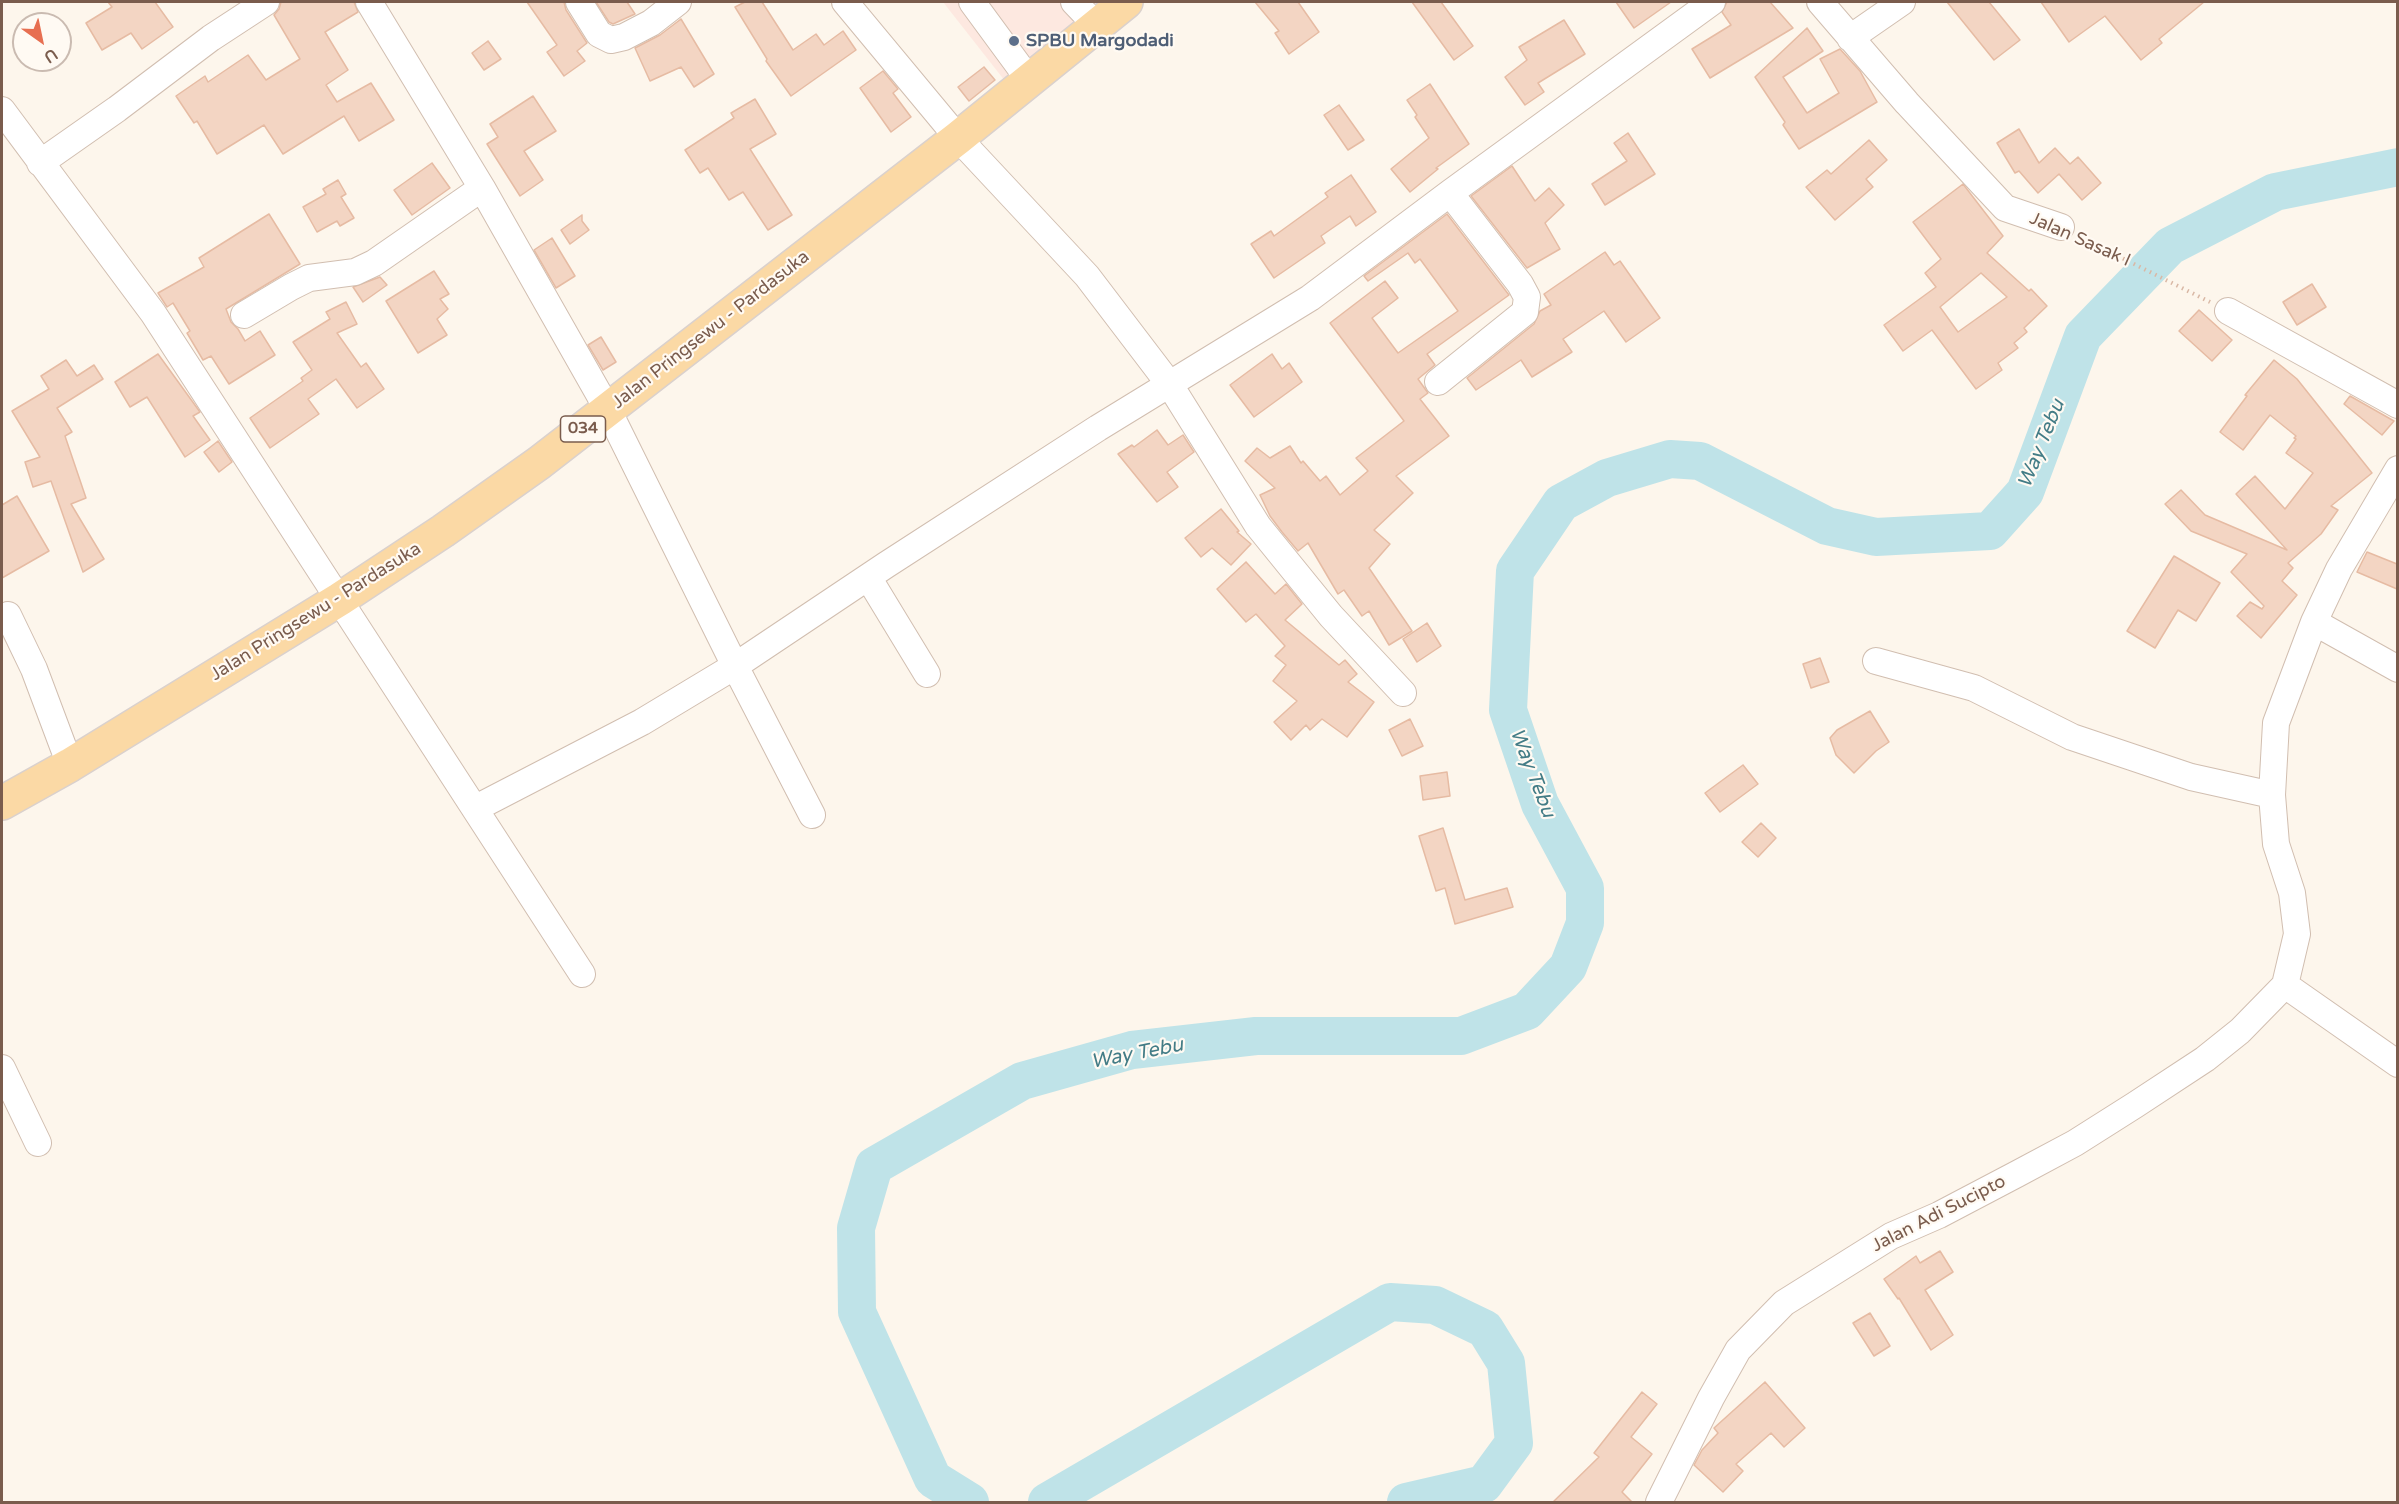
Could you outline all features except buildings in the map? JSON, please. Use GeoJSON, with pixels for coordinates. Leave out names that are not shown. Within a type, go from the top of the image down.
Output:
{"type":"FeatureCollection","features":[{"type":"Feature","properties":{"kind":"main road","name":"Jalan Pringsewu - Pardasuka"},"geometry":{"type":"LineString","coordinates":[[2,803],[69,765],[340,599],[443,531],[539,463],[958,138],[1126,2]]}},
{"type":"Feature","properties":{"kind":"street"},"geometry":{"type":"LineString","coordinates":[[40,163],[117,109],[211,38],[266,2]]}},
{"type":"Feature","properties":{"kind":"street"},"geometry":{"type":"LineString","coordinates":[[369,2],[482,188],[608,410],[812,815]]}},
{"type":"Feature","properties":{"kind":"street"},"geometry":{"type":"LineString","coordinates":[[579,2],[599,34],[611,40],[624,37],[651,23],[678,2]]}},
{"type":"Feature","properties":{"kind":"street"},"geometry":{"type":"LineString","coordinates":[[845,2],[958,138],[1087,276],[1170,385],[1258,526],[1331,616],[1403,693]]}},
{"type":"Feature","properties":{"kind":"street"},"geometry":{"type":"LineString","coordinates":[[972,2],[1030,81]]}},
{"type":"Feature","properties":{"kind":"street"},"geometry":{"type":"LineString","coordinates":[[1074,2],[1096,26]]}},
{"type":"Feature","properties":{"kind":"street"},"geometry":{"type":"LineString","coordinates":[[476,808],[642,722],[735,666],[1098,428],[1310,298],[1712,2]]}},
{"type":"Feature","properties":{"kind":"street","name":"Jalan Sasak I"},"geometry":{"type":"LineString","coordinates":[[1820,2],[2005,208],[2061,227]]}},
{"type":"Feature","properties":{"kind":"street"},"geometry":{"type":"LineString","coordinates":[[1850,38],[1902,2]]}},
{"type":"Feature","properties":{"kind":"street"},"geometry":{"type":"LineString","coordinates":[[2,110],[153,313],[582,974]]}},
{"type":"Feature","properties":{"kind":"street"},"geometry":{"type":"LineString","coordinates":[[244,315],[291,286],[309,278],[355,272],[374,263],[482,188]]}},
{"type":"Feature","properties":{"kind":"street"},"geometry":{"type":"LineString","coordinates":[[1438,382],[1525,312],[1527,297],[1520,284],[1450,193]]}},
{"type":"Feature","properties":{"kind":"street"},"geometry":{"type":"LineString","coordinates":[[2228,311],[2397,405]]}},
{"type":"Feature","properties":{"kind":"street"},"geometry":{"type":"LineString","coordinates":[[2397,470],[2339,569],[2314,622],[2276,723],[2272,795],[2276,844],[2292,893],[2297,934],[2285,985],[2397,1064]]}},
{"type":"Feature","properties":{"kind":"street"},"geometry":{"type":"LineString","coordinates":[[868,577],[927,674]]}},
{"type":"Feature","properties":{"kind":"street"},"geometry":{"type":"LineString","coordinates":[[8,615],[34,669],[69,765]]}},
{"type":"Feature","properties":{"kind":"street"},"geometry":{"type":"LineString","coordinates":[[2314,622],[2397,669]]}},
{"type":"Feature","properties":{"kind":"street"},"geometry":{"type":"LineString","coordinates":[[1876,661],[1974,688],[2072,737],[2148,763],[2191,777],[2272,795]]}},
{"type":"Feature","properties":{"kind":"street","name":"Jalan Adi Sucipto"},"geometry":{"type":"LineString","coordinates":[[1659,1503],[1711,1398],[1738,1350],[1784,1303],[1891,1236],[1939,1215],[2036,1164],[2075,1143],[2135,1105],[2205,1059],[2240,1031],[2285,985]]}},
{"type":"Feature","properties":{"kind":"street"},"geometry":{"type":"LineString","coordinates":[[2,1068],[38,1143]]}},
{"type":"Feature","properties":{"kind":"path","name":"Jalan Sasak I"},"geometry":{"type":"LineString","coordinates":[[2061,227],[2228,311]]}},
{"type":"Feature","properties":{"kind":"shaded area","name":"SPBU Margodadi"},"geometry":{"type":"Polygon","coordinates":[[[943,2],[1104,2],[1005,81],[943,2]]]}},
{"type":"Feature","properties":{"kind":"waterway","name":"Way Tebu"},"geometry":{"type":"LineString","coordinates":[[970,1502],[933,1479],[857,1312],[856,1228],[874,1166],[1022,1081],[1132,1050],[1256,1036],[1461,1036],[1527,1011],[1568,967],[1585,923],[1585,888],[1540,804],[1508,710],[1515,571],[1561,503],[1607,478],[1670,459],[1700,461],[1827,526],[1876,537],[1990,531],[2025,492],[2083,336],[2170,246],[2275,192],[2398,167]]}},
{"type":"Feature","properties":{"kind":"waterway","name":"Way Tebu"},"geometry":{"type":"LineString","coordinates":[[1047,1502],[1390,1302],[1435,1305],[1485,1329],[1506,1363],[1514,1443],[1484,1484],[1406,1502]]}},
{"type":"Feature","properties":{"kind":"place","name":"SPBU Margodadi"},"geometry":{"type":"Point","coordinates":[1014,41]}}]}
